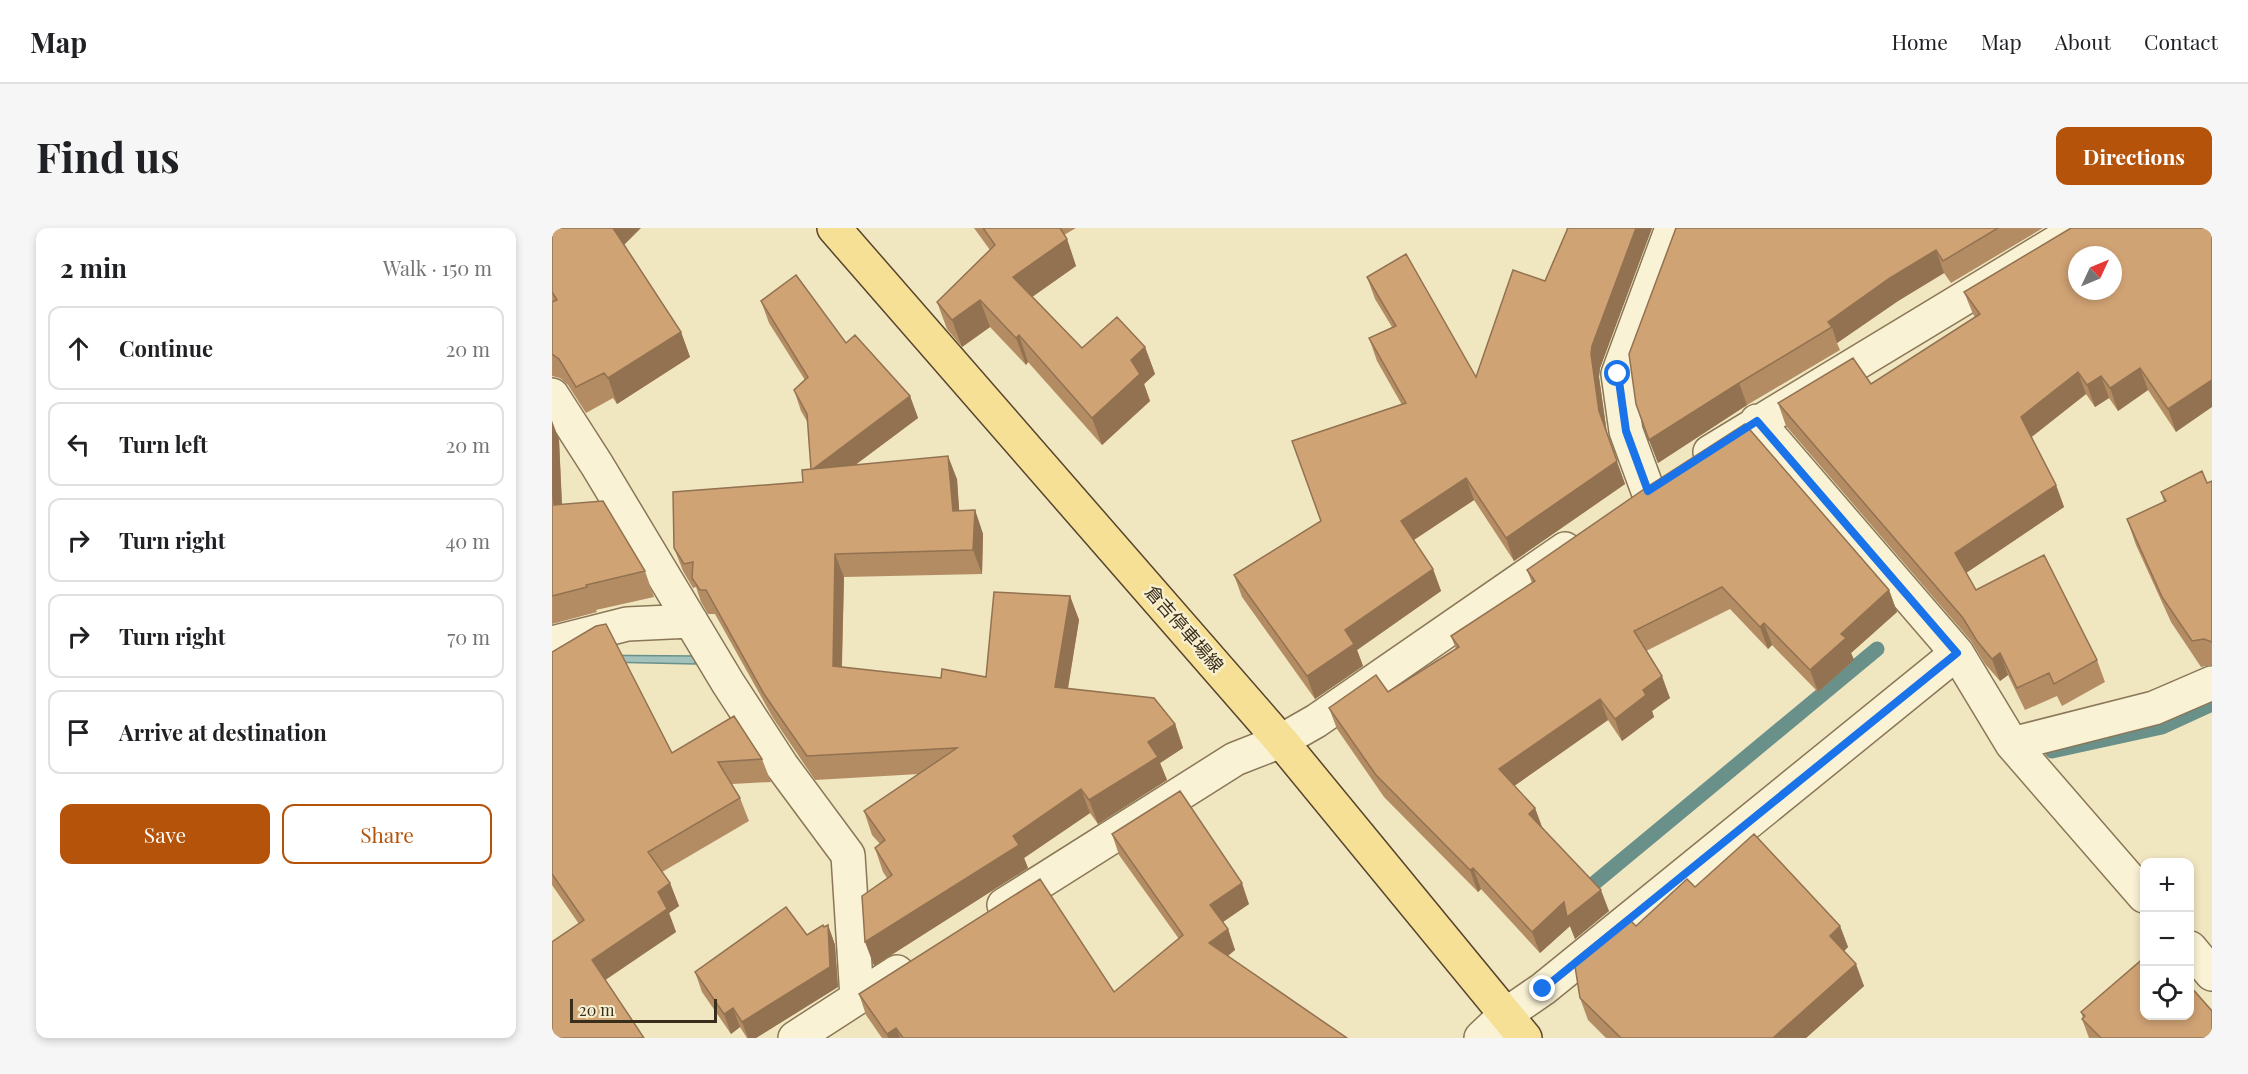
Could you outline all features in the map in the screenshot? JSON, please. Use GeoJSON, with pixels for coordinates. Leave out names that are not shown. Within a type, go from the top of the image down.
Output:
{"type":"FeatureCollection","features":[{"type":"Feature","properties":{"kind":"main road","name":"倉吉停車場線"},"geometry":{"type":"LineString","coordinates":[[834,228],[1281,741],[1515,1027]]}},
{"type":"Feature","properties":{"kind":"street"},"geometry":{"type":"LineString","coordinates":[[1648,491],[1626,431],[1618,374],[1672,228]]}},
{"type":"Feature","properties":{"kind":"street"},"geometry":{"type":"LineString","coordinates":[[1619,511],[1757,421],[2080,228]]}},
{"type":"Feature","properties":{"kind":"street"},"geometry":{"type":"LineString","coordinates":[[552,395],[782,766],[848,855],[857,998]]}},
{"type":"Feature","properties":{"kind":"street"},"geometry":{"type":"LineString","coordinates":[[1757,421],[1957,653],[2012,744],[2140,890]]}},
{"type":"Feature","properties":{"kind":"street"},"geometry":{"type":"LineString","coordinates":[[976,922],[1235,759],[1281,741],[1316,721],[1590,531]]}},
{"type":"Feature","properties":{"kind":"street"},"geometry":{"type":"LineString","coordinates":[[552,643],[627,624],[691,621]]}},
{"type":"Feature","properties":{"kind":"street"},"geometry":{"type":"LineString","coordinates":[[1481,1038],[1515,1027],[1543,989],[1957,653]]}},
{"type":"Feature","properties":{"kind":"street"},"geometry":{"type":"LineString","coordinates":[[2012,744],[2154,708],[2212,683]]}},
{"type":"Feature","properties":{"kind":"street"},"geometry":{"type":"LineString","coordinates":[[2194,953],[2212,974]]}},
{"type":"Feature","properties":{"kind":"street"},"geometry":{"type":"LineString","coordinates":[[795,1038],[830,1029],[857,998],[927,954]]}},
{"type":"Feature","properties":{"kind":"water"},"geometry":{"type":"Polygon","coordinates":[[[562,655],[695,656],[695,664],[560,661],[562,655]]]}},
{"type":"Feature","properties":{"kind":"building"},"geometry":{"type":"Polygon","coordinates":[[[552,228],[613,228],[681,332],[608,378],[604,373],[576,387],[559,359],[552,354],[552,302],[557,300],[552,292],[552,228]]]}},
{"type":"Feature","properties":{"kind":"building"},"geometry":{"type":"Polygon","coordinates":[[[983,228],[1060,228],[1067,239],[1013,277],[1082,348],[1117,317],[1145,347],[1131,360],[1140,374],[1092,418],[1019,335],[1016,338],[980,300],[952,320],[937,302],[995,245],[983,228]]]}},
{"type":"Feature","properties":{"kind":"building"},"geometry":{"type":"Polygon","coordinates":[[[1568,228],[1636,228],[1591,354],[1599,411],[1617,461],[1506,538],[1466,478],[1401,521],[1433,569],[1345,630],[1354,644],[1307,676],[1234,575],[1321,521],[1292,441],[1406,403],[1369,338],[1396,326],[1367,277],[1406,254],[1476,377],[1513,270],[1545,281],[1568,228]]]}},
{"type":"Feature","properties":{"kind":"building"},"geometry":{"type":"Polygon","coordinates":[[[1676,228],[1998,228],[1943,261],[1936,250],[1890,278],[1828,322],[1832,327],[1649,440],[1636,404],[1629,354],[1676,228]]]}},
{"type":"Feature","properties":{"kind":"building"},"geometry":{"type":"Polygon","coordinates":[[[2071,228],[2212,228],[2212,380],[2168,409],[2140,368],[2110,388],[2101,376],[2087,385],[2078,372],[2021,417],[2056,485],[1955,553],[1976,590],[2044,555],[2097,660],[2054,684],[2049,673],[2017,688],[2000,653],[1992,659],[1977,641],[1963,618],[1778,403],[1853,358],[1871,384],[1980,314],[1964,292],[2071,228]]]}},
{"type":"Feature","properties":{"kind":"building"},"geometry":{"type":"Polygon","coordinates":[[[796,275],[846,343],[855,335],[910,396],[813,469],[811,469],[807,414],[794,390],[808,377],[761,301],[796,275]]]}},
{"type":"Feature","properties":{"kind":"building"},"geometry":{"type":"Polygon","coordinates":[[[1745,424],[1889,590],[1841,634],[1846,638],[1810,670],[1764,623],[1760,627],[1722,587],[1634,631],[1662,676],[1643,690],[1646,695],[1615,719],[1600,699],[1499,769],[1535,808],[1529,814],[1601,890],[1567,917],[1564,902],[1532,932],[1473,868],[1470,870],[1376,775],[1329,708],[1376,675],[1388,692],[1459,647],[1451,636],[1535,581],[1527,570],[1650,485],[1745,424]]]}},
{"type":"Feature","properties":{"kind":"building"},"geometry":{"type":"Polygon","coordinates":[[[948,456],[953,511],[975,510],[973,550],[835,554],[833,666],[941,678],[942,669],[986,677],[994,592],[1070,596],[1055,687],[1154,698],[1175,724],[1148,742],[1158,757],[1089,800],[1081,789],[1013,836],[1019,845],[865,942],[862,896],[892,875],[875,848],[885,840],[864,811],[957,748],[807,756],[764,694],[706,590],[700,590],[692,578],[693,562],[684,564],[674,548],[673,492],[803,482],[802,470],[948,456]]]}},
{"type":"Feature","properties":{"kind":"building"},"geometry":{"type":"Polygon","coordinates":[[[552,463],[554,505],[603,501],[645,571],[552,596],[552,463]]]}},
{"type":"Feature","properties":{"kind":"building"},"geometry":{"type":"Polygon","coordinates":[[[2202,471],[2207,483],[2212,481],[2212,642],[2204,639],[2192,641],[2162,597],[2127,519],[2166,501],[2161,492],[2202,471]]]}},
{"type":"Feature","properties":{"kind":"building"},"geometry":{"type":"Polygon","coordinates":[[[606,624],[672,753],[734,716],[762,759],[718,762],[740,798],[648,852],[670,883],[658,892],[667,909],[592,960],[644,1038],[552,1038],[552,942],[584,920],[552,874],[552,652],[596,626],[606,624]]]}},
{"type":"Feature","properties":{"kind":"building"},"geometry":{"type":"Polygon","coordinates":[[[1180,791],[1242,883],[1210,905],[1228,929],[1209,943],[1347,1038],[903,1038],[896,1028],[887,1034],[859,994],[1040,879],[1114,992],[1183,935],[1112,834],[1180,791]]]}},
{"type":"Feature","properties":{"kind":"building"},"geometry":{"type":"Polygon","coordinates":[[[1754,834],[1840,926],[1830,936],[1856,964],[1773,1038],[1621,1038],[1580,998],[1574,960],[1627,917],[1636,926],[1687,879],[1695,887],[1754,834]]]}},
{"type":"Feature","properties":{"kind":"building"},"geometry":{"type":"Polygon","coordinates":[[[786,907],[807,935],[823,925],[824,927],[828,925],[830,967],[742,1022],[733,1008],[724,1014],[695,972],[786,907]]]}},
{"type":"Feature","properties":{"kind":"building"},"geometry":{"type":"Polygon","coordinates":[[[2140,961],[2140,1020],[2194,1020],[2194,991],[2212,1011],[2212,1038],[2101,1038],[2082,1019],[2085,1016],[2081,1012],[2140,961]]]}},
{"type":"Feature","properties":{"kind":"waterway"},"geometry":{"type":"LineString","coordinates":[[1580,895],[1877,649]]}},
{"type":"Feature","properties":{"kind":"waterway"},"geometry":{"type":"LineString","coordinates":[[2052,751],[2162,727],[2212,704]]}},
{"type":"Feature","properties":{"kind":"route"},"geometry":{"type":"LineString","coordinates":[[1543,989],[1957,653],[1757,421],[1648,491],[1626,431],[1618,374]]}}]}
